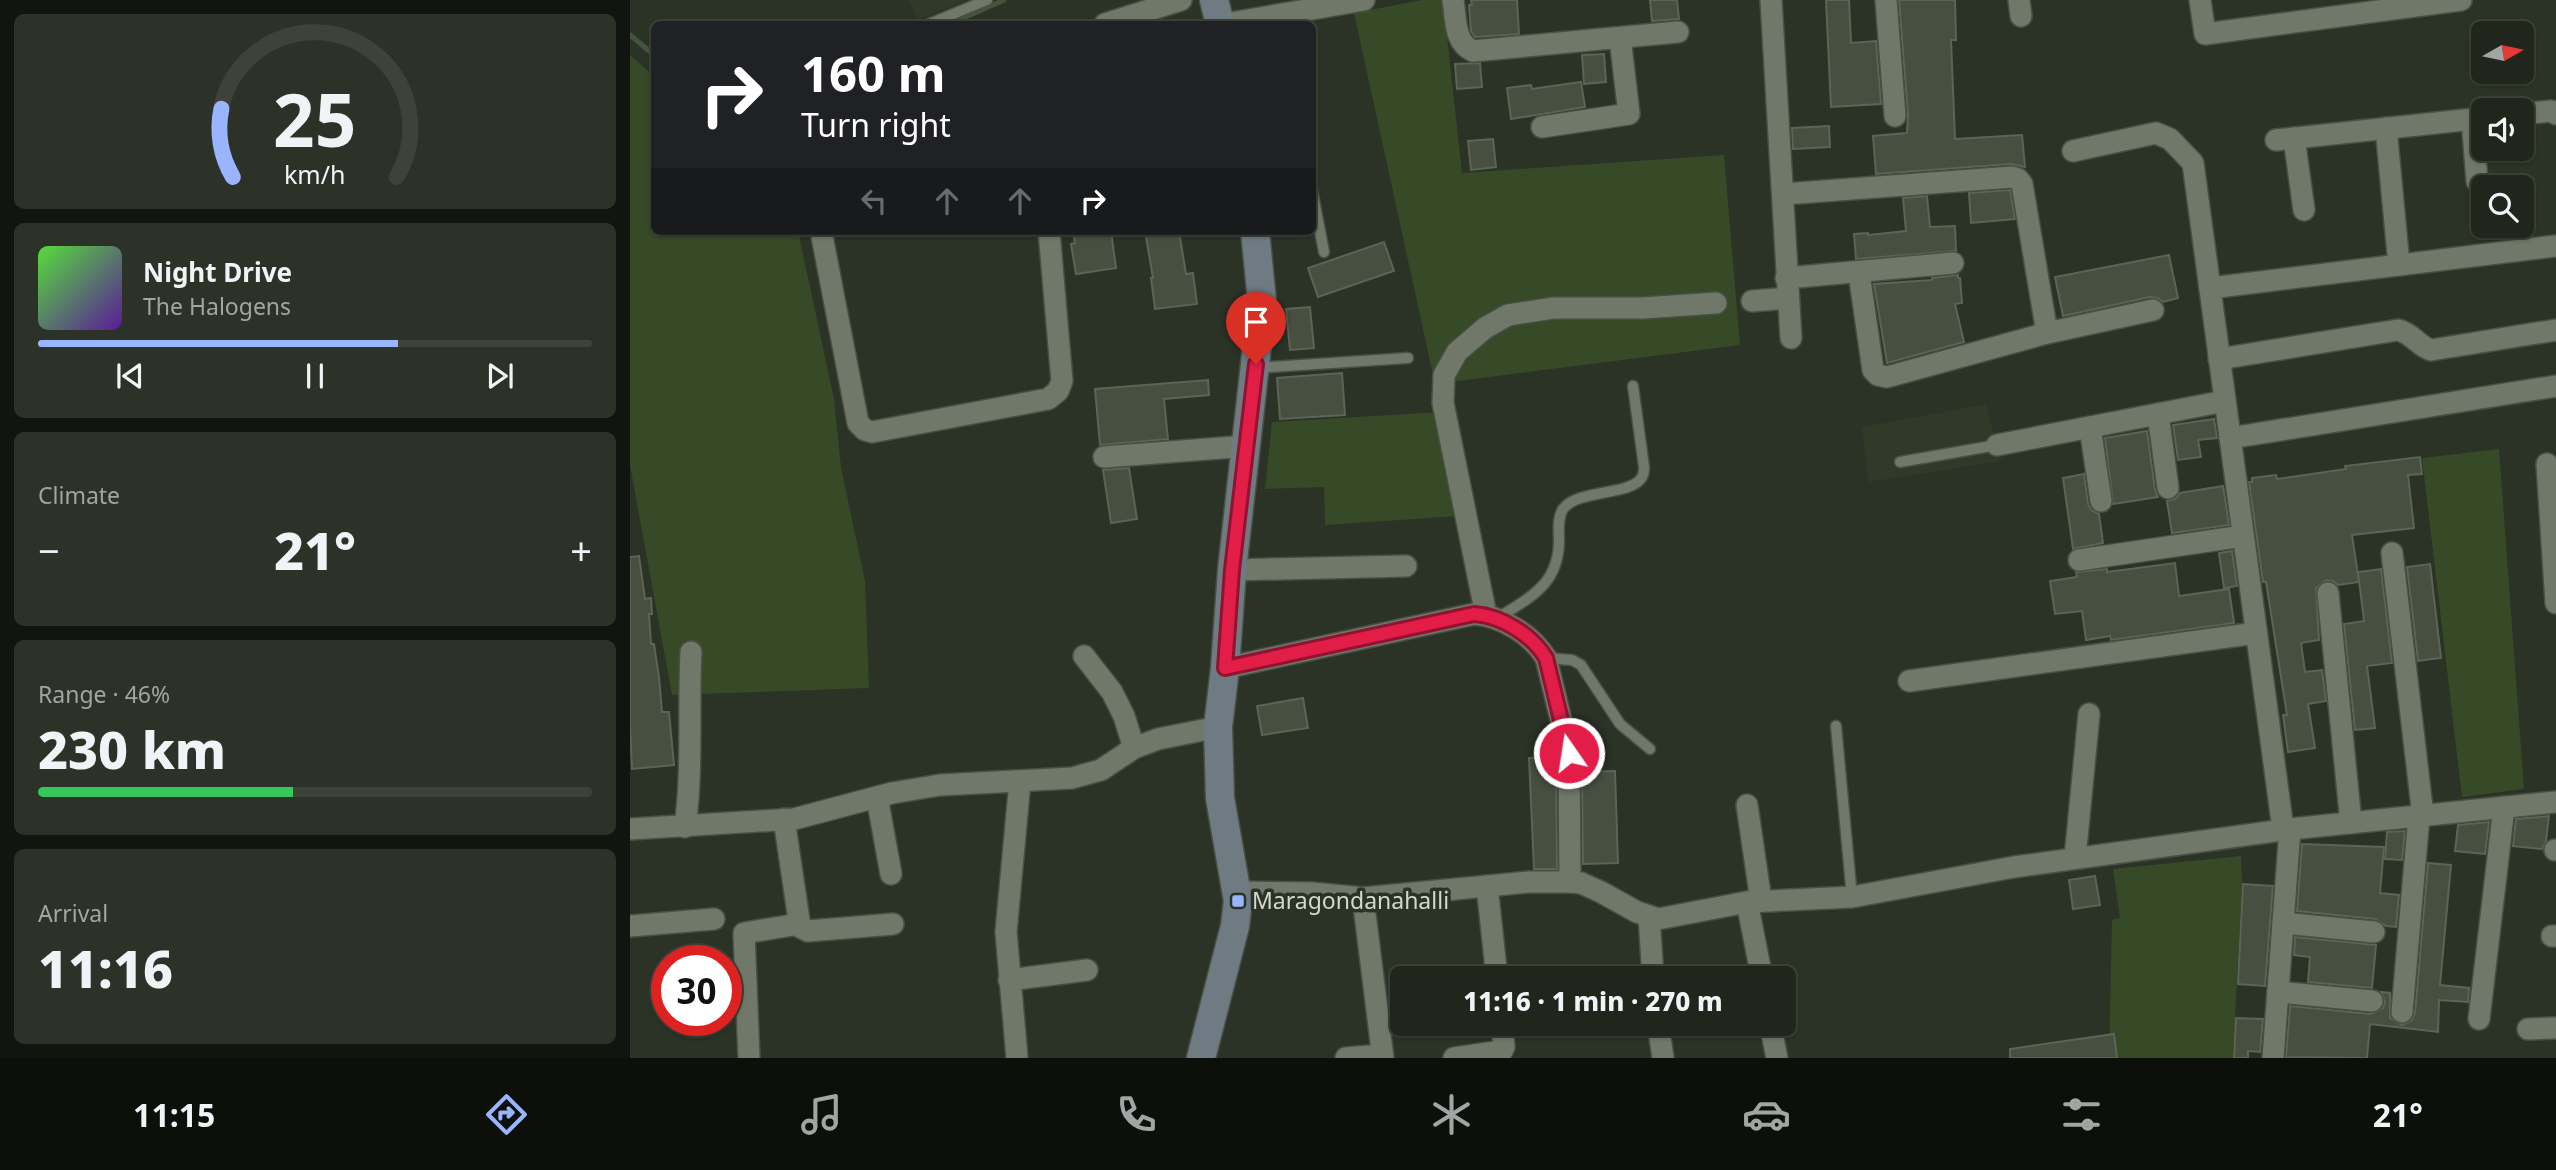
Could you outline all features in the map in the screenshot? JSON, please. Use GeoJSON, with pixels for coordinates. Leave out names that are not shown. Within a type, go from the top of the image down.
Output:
{"type":"FeatureCollection","features":[{"type":"Feature","properties":{"kind":"main road"},"geometry":{"type":"LineString","coordinates":[[1214,0],[1221,21]]}},
{"type":"Feature","properties":{"kind":"main road"},"geometry":{"type":"LineString","coordinates":[[1201,1058],[1235,926],[1238,901],[1220,798],[1218,727],[1232,570],[1262,301],[1255,235]]}},
{"type":"Feature","properties":{"kind":"street"},"geometry":{"type":"LineString","coordinates":[[1114,21],[1181,0]]}},
{"type":"Feature","properties":{"kind":"street"},"geometry":{"type":"LineString","coordinates":[[1280,21],[1364,0]]}},
{"type":"Feature","properties":{"kind":"street"},"geometry":{"type":"LineString","coordinates":[[1453,0],[1460,41],[1474,51],[1678,32]]}},
{"type":"Feature","properties":{"kind":"street"},"geometry":{"type":"LineString","coordinates":[[1771,0],[1791,338]]}},
{"type":"Feature","properties":{"kind":"street"},"geometry":{"type":"LineString","coordinates":[[1886,0],[1895,116]]}},
{"type":"Feature","properties":{"kind":"street"},"geometry":{"type":"LineString","coordinates":[[2200,0],[2205,34],[2461,0]]}},
{"type":"Feature","properties":{"kind":"street"},"geometry":{"type":"LineString","coordinates":[[1542,127],[1629,114],[1619,38]]}},
{"type":"Feature","properties":{"kind":"street"},"geometry":{"type":"LineString","coordinates":[[2534,113],[2554,112]]}},
{"type":"Feature","properties":{"kind":"street"},"geometry":{"type":"LineString","coordinates":[[2304,210],[2285,139],[2471,120]]}},
{"type":"Feature","properties":{"kind":"street"},"geometry":{"type":"LineString","coordinates":[[2386,128],[2399,265]]}},
{"type":"Feature","properties":{"kind":"street"},"geometry":{"type":"LineString","coordinates":[[2073,151],[2156,133],[2170,139],[2193,163],[2256,632],[2286,829],[2283,923],[2273,1058]]}},
{"type":"Feature","properties":{"kind":"street"},"geometry":{"type":"LineString","coordinates":[[1784,194],[2012,177],[2018,179],[2022,184],[2046,333]]}},
{"type":"Feature","properties":{"kind":"street"},"geometry":{"type":"LineString","coordinates":[[822,235],[858,423],[865,430],[872,432],[1048,399],[1058,391],[1062,381],[1049,235]]}},
{"type":"Feature","properties":{"kind":"street"},"geometry":{"type":"LineString","coordinates":[[2210,288],[2556,246]]}},
{"type":"Feature","properties":{"kind":"street"},"geometry":{"type":"LineString","coordinates":[[1752,301],[1787,288],[1860,273],[1953,263]]}},
{"type":"Feature","properties":{"kind":"street"},"geometry":{"type":"LineString","coordinates":[[1860,273],[1873,370],[1878,375],[1887,377],[2046,333],[2153,310]]}},
{"type":"Feature","properties":{"kind":"street"},"geometry":{"type":"LineString","coordinates":[[1492,617],[1443,403],[1444,375],[1457,352],[1485,328],[1508,315],[1553,308],[1643,308],[1716,303]]}},
{"type":"Feature","properties":{"kind":"street"},"geometry":{"type":"LineString","coordinates":[[2220,359],[2398,330],[2407,332],[2426,349],[2431,350],[2556,330]]}},
{"type":"Feature","properties":{"kind":"street"},"geometry":{"type":"LineString","coordinates":[[2230,438],[2556,386]]}},
{"type":"Feature","properties":{"kind":"street"},"geometry":{"type":"LineString","coordinates":[[1997,446],[2225,401]]}},
{"type":"Feature","properties":{"kind":"street"},"geometry":{"type":"LineString","coordinates":[[2158,414],[2168,488]]}},
{"type":"Feature","properties":{"kind":"street"},"geometry":{"type":"LineString","coordinates":[[2090,427],[2101,501]]}},
{"type":"Feature","properties":{"kind":"street"},"geometry":{"type":"LineString","coordinates":[[1104,457],[1247,446]]}},
{"type":"Feature","properties":{"kind":"street"},"geometry":{"type":"LineString","coordinates":[[2547,464],[2556,603]]}},
{"type":"Feature","properties":{"kind":"street"},"geometry":{"type":"LineString","coordinates":[[2079,560],[2243,536]]}},
{"type":"Feature","properties":{"kind":"street"},"geometry":{"type":"LineString","coordinates":[[2392,553],[2421,816],[2403,1012]]}},
{"type":"Feature","properties":{"kind":"street"},"geometry":{"type":"LineString","coordinates":[[1232,570],[1406,566]]}},
{"type":"Feature","properties":{"kind":"street"},"geometry":{"type":"LineString","coordinates":[[2328,593],[2351,823]]}},
{"type":"Feature","properties":{"kind":"street"},"geometry":{"type":"LineString","coordinates":[[1225,668],[1474,614],[1492,617],[1538,645],[1546,658],[1569,753],[1570,882]]}},
{"type":"Feature","properties":{"kind":"street"},"geometry":{"type":"LineString","coordinates":[[1909,681],[2256,632]]}},
{"type":"Feature","properties":{"kind":"street"},"geometry":{"type":"LineString","coordinates":[[685,827],[690,789],[691,652]]}},
{"type":"Feature","properties":{"kind":"street"},"geometry":{"type":"LineString","coordinates":[[1084,656],[1112,691],[1124,716],[1134,748]]}},
{"type":"Feature","properties":{"kind":"street"},"geometry":{"type":"LineString","coordinates":[[2076,859],[2089,714]]}},
{"type":"Feature","properties":{"kind":"street"},"geometry":{"type":"LineString","coordinates":[[630,829],[784,820],[940,785],[1072,778],[1101,770],[1134,748],[1158,739],[1218,727]]}},
{"type":"Feature","properties":{"kind":"street"},"geometry":{"type":"LineString","coordinates":[[1017,1058],[1009,980],[1007,921],[1020,781]]}},
{"type":"Feature","properties":{"kind":"street"},"geometry":{"type":"LineString","coordinates":[[877,797],[891,874]]}},
{"type":"Feature","properties":{"kind":"street"},"geometry":{"type":"LineString","coordinates":[[1236,892],[1312,893],[1363,898],[1530,882],[1570,882],[1581,883],[1658,919],[1754,902],[1852,897],[2014,867],[2286,829],[2556,802]]}},
{"type":"Feature","properties":{"kind":"street"},"geometry":{"type":"LineString","coordinates":[[1747,805],[1761,966]]}},
{"type":"Feature","properties":{"kind":"street"},"geometry":{"type":"LineString","coordinates":[[2479,1018],[2504,807]]}},
{"type":"Feature","properties":{"kind":"street"},"geometry":{"type":"LineString","coordinates":[[784,820],[799,923],[803,930],[893,924]]}},
{"type":"Feature","properties":{"kind":"street"},"geometry":{"type":"LineString","coordinates":[[1487,886],[1496,966]]}},
{"type":"Feature","properties":{"kind":"street"},"geometry":{"type":"LineString","coordinates":[[1346,1058],[1383,1056],[1363,898]]}},
{"type":"Feature","properties":{"kind":"street"},"geometry":{"type":"LineString","coordinates":[[1650,916],[1652,966]]}},
{"type":"Feature","properties":{"kind":"street"},"geometry":{"type":"LineString","coordinates":[[630,926],[714,919]]}},
{"type":"Feature","properties":{"kind":"street"},"geometry":{"type":"LineString","coordinates":[[749,1058],[744,933],[799,923]]}},
{"type":"Feature","properties":{"kind":"street"},"geometry":{"type":"LineString","coordinates":[[2283,923],[2374,932]]}},
{"type":"Feature","properties":{"kind":"street"},"geometry":{"type":"LineString","coordinates":[[1009,980],[1087,970]]}},
{"type":"Feature","properties":{"kind":"street"},"geometry":{"type":"LineString","coordinates":[[2278,992],[2372,1001]]}},
{"type":"Feature","properties":{"kind":"street"},"geometry":{"type":"LineString","coordinates":[[2528,1029],[2556,1028]]}},
{"type":"Feature","properties":{"kind":"street"},"geometry":{"type":"LineString","coordinates":[[1454,1058],[1503,1051],[1503,1036]]}},
{"type":"Feature","properties":{"kind":"street"},"geometry":{"type":"LineString","coordinates":[[1659,1036],[1663,1058]]}},
{"type":"Feature","properties":{"kind":"street"},"geometry":{"type":"LineString","coordinates":[[1772,1036],[1777,1058]]}},
{"type":"Feature","properties":{"kind":"lane"},"geometry":{"type":"LineString","coordinates":[[936,21],[987,0]]}},
{"type":"Feature","properties":{"kind":"lane"},"geometry":{"type":"LineString","coordinates":[[1316,211],[1324,252]]}},
{"type":"Feature","properties":{"kind":"lane"},"geometry":{"type":"LineString","coordinates":[[1256,368],[1408,358]]}},
{"type":"Feature","properties":{"kind":"lane"},"geometry":{"type":"LineString","coordinates":[[1492,617],[1532,595],[1550,579],[1556,567],[1559,520],[1563,509],[1571,502],[1634,485],[1642,478],[1644,467],[1633,386]]}},
{"type":"Feature","properties":{"kind":"lane"},"geometry":{"type":"LineString","coordinates":[[1900,463],[1997,446]]}},
{"type":"Feature","properties":{"kind":"lane"},"geometry":{"type":"LineString","coordinates":[[1546,658],[1572,660],[1581,665],[1620,724],[1650,749]]}},
{"type":"Feature","properties":{"kind":"lane"},"geometry":{"type":"LineString","coordinates":[[1836,726],[1852,897]]}},
{"type":"Feature","properties":{"kind":"shaded area"},"geometry":{"type":"Polygon","coordinates":[[[909,0],[966,0],[918,20],[909,0]]]}},
{"type":"Feature","properties":{"kind":"shaded area"},"geometry":{"type":"Polygon","coordinates":[[[1986,404],[2001,461],[1868,482],[1862,427],[1986,404]]]}},
{"type":"Feature","properties":{"kind":"green space"},"geometry":{"type":"Polygon","coordinates":[[[1422,0],[1443,0],[1462,173],[1724,155],[1740,345],[1435,384],[1354,13],[1422,0]]]}},
{"type":"Feature","properties":{"kind":"green space"},"geometry":{"type":"Polygon","coordinates":[[[630,55],[651,73],[651,235],[799,235],[834,399],[841,467],[865,581],[869,688],[672,695],[630,465],[630,55]]]}},
{"type":"Feature","properties":{"kind":"green space"},"geometry":{"type":"Polygon","coordinates":[[[1442,412],[1460,516],[1325,525],[1324,487],[1265,489],[1272,422],[1442,412]]]}},
{"type":"Feature","properties":{"kind":"green space"},"geometry":{"type":"Polygon","coordinates":[[[2499,449],[2524,789],[2462,797],[2422,458],[2499,449]]]}},
{"type":"Feature","properties":{"kind":"green space"},"geometry":{"type":"Polygon","coordinates":[[[2241,856],[2233,1058],[2109,1058],[2112,920],[2120,918],[2113,869],[2241,856]]]}},
{"type":"Feature","properties":{"kind":"building"},"geometry":{"type":"Polygon","coordinates":[[[1471,0],[1517,0],[1519,34],[1475,37],[1471,31],[1471,0]]]}},
{"type":"Feature","properties":{"kind":"building"},"geometry":{"type":"Polygon","coordinates":[[[1650,0],[1677,0],[1679,19],[1652,21],[1650,0]]]}},
{"type":"Feature","properties":{"kind":"building"},"geometry":{"type":"Polygon","coordinates":[[[1826,0],[1849,0],[1851,43],[1876,41],[1881,104],[1831,107],[1826,0]]]}},
{"type":"Feature","properties":{"kind":"building"},"geometry":{"type":"Polygon","coordinates":[[[1899,0],[1955,0],[1956,40],[1951,40],[1955,139],[2022,135],[2025,167],[2011,164],[1876,174],[1873,136],[1907,133],[1899,0]]]}},
{"type":"Feature","properties":{"kind":"building"},"geometry":{"type":"Polygon","coordinates":[[[1604,54],[1606,82],[1584,84],[1582,55],[1604,54]]]}},
{"type":"Feature","properties":{"kind":"building"},"geometry":{"type":"Polygon","coordinates":[[[1480,63],[1482,87],[1457,89],[1455,64],[1480,63]]]}},
{"type":"Feature","properties":{"kind":"building"},"geometry":{"type":"Polygon","coordinates":[[[1581,82],[1585,107],[1511,119],[1507,88],[1531,85],[1532,89],[1581,82]]]}},
{"type":"Feature","properties":{"kind":"building"},"geometry":{"type":"Polygon","coordinates":[[[1829,126],[1830,147],[1793,149],[1792,128],[1829,126]]]}},
{"type":"Feature","properties":{"kind":"building"},"geometry":{"type":"Polygon","coordinates":[[[1493,139],[1496,167],[1471,170],[1468,141],[1493,139]]]}},
{"type":"Feature","properties":{"kind":"building"},"geometry":{"type":"Polygon","coordinates":[[[2010,190],[2015,219],[1971,223],[1969,193],[2010,190]]]}},
{"type":"Feature","properties":{"kind":"building"},"geometry":{"type":"Polygon","coordinates":[[[1927,196],[1930,227],[1955,226],[1956,251],[1856,259],[1854,234],[1906,231],[1903,198],[1927,196]]]}},
{"type":"Feature","properties":{"kind":"building"},"geometry":{"type":"Polygon","coordinates":[[[1074,235],[1112,235],[1116,268],[1076,274],[1071,244],[1075,243],[1074,235]]]}},
{"type":"Feature","properties":{"kind":"building"},"geometry":{"type":"Polygon","coordinates":[[[1146,235],[1180,235],[1186,274],[1193,273],[1197,304],[1155,309],[1146,235]]]}},
{"type":"Feature","properties":{"kind":"building"},"geometry":{"type":"Polygon","coordinates":[[[1384,242],[1394,271],[1318,297],[1308,268],[1384,242]]]}},
{"type":"Feature","properties":{"kind":"building"},"geometry":{"type":"Polygon","coordinates":[[[2169,255],[2178,298],[2163,302],[2150,297],[2063,316],[2055,277],[2169,255]]]}},
{"type":"Feature","properties":{"kind":"building"},"geometry":{"type":"Polygon","coordinates":[[[1958,275],[1962,303],[1955,304],[1964,342],[1887,363],[1874,284],[1932,280],[1958,275]]]}},
{"type":"Feature","properties":{"kind":"building"},"geometry":{"type":"Polygon","coordinates":[[[1310,307],[1314,348],[1290,350],[1286,309],[1310,307]]]}},
{"type":"Feature","properties":{"kind":"building"},"geometry":{"type":"Polygon","coordinates":[[[1342,373],[1345,415],[1280,419],[1277,378],[1342,373]]]}},
{"type":"Feature","properties":{"kind":"building"},"geometry":{"type":"Polygon","coordinates":[[[1208,380],[1209,395],[1164,399],[1168,439],[1100,445],[1095,389],[1208,380]]]}},
{"type":"Feature","properties":{"kind":"building"},"geometry":{"type":"Polygon","coordinates":[[[2214,419],[2217,438],[2198,440],[2201,457],[2178,460],[2173,425],[2214,419]]]}},
{"type":"Feature","properties":{"kind":"building"},"geometry":{"type":"Polygon","coordinates":[[[2147,431],[2158,497],[2113,504],[2105,438],[2147,431]]]}},
{"type":"Feature","properties":{"kind":"building"},"geometry":{"type":"Polygon","coordinates":[[[2420,457],[2422,474],[2408,475],[2414,528],[2352,535],[2359,582],[2338,585],[2326,580],[2316,588],[2319,640],[2301,643],[2305,672],[2322,670],[2326,701],[2308,704],[2315,748],[2288,752],[2283,715],[2287,715],[2266,582],[2263,582],[2249,482],[2252,482],[2252,478],[2276,475],[2277,479],[2346,469],[2345,466],[2420,457]]]}},
{"type":"Feature","properties":{"kind":"building"},"geometry":{"type":"Polygon","coordinates":[[[1129,468],[1137,519],[1111,523],[1103,470],[1129,468]]]}},
{"type":"Feature","properties":{"kind":"building"},"geometry":{"type":"Polygon","coordinates":[[[2084,474],[2088,504],[2091,510],[2099,514],[2103,543],[2073,549],[2063,478],[2084,474]]]}},
{"type":"Feature","properties":{"kind":"building"},"geometry":{"type":"Polygon","coordinates":[[[2223,486],[2229,525],[2172,533],[2167,501],[2175,499],[2180,493],[2223,486]]]}},
{"type":"Feature","properties":{"kind":"building"},"geometry":{"type":"Polygon","coordinates":[[[2232,551],[2237,586],[2224,588],[2219,553],[2232,551]]]}},
{"type":"Feature","properties":{"kind":"building"},"geometry":{"type":"Polygon","coordinates":[[[639,556],[645,599],[651,598],[651,644],[654,644],[662,712],[669,712],[674,765],[632,769],[630,557],[639,556]]]}},
{"type":"Feature","properties":{"kind":"building"},"geometry":{"type":"Polygon","coordinates":[[[2175,563],[2179,596],[2229,589],[2234,623],[2111,640],[2110,636],[2086,640],[2082,611],[2055,614],[2050,581],[2077,577],[2076,572],[2107,569],[2107,572],[2175,563]]]}},
{"type":"Feature","properties":{"kind":"building"},"geometry":{"type":"Polygon","coordinates":[[[2430,564],[2441,658],[2418,661],[2407,567],[2430,564]]]}},
{"type":"Feature","properties":{"kind":"building"},"geometry":{"type":"Polygon","coordinates":[[[2381,569],[2392,663],[2367,666],[2375,728],[2355,730],[2344,624],[2364,621],[2358,572],[2381,569]]]}},
{"type":"Feature","properties":{"kind":"building"},"geometry":{"type":"Polygon","coordinates":[[[1303,698],[1308,728],[1262,735],[1257,706],[1303,698]]]}},
{"type":"Feature","properties":{"kind":"building"},"geometry":{"type":"Polygon","coordinates":[[[1556,757],[1557,869],[1534,869],[1529,758],[1556,757]]]}},
{"type":"Feature","properties":{"kind":"building"},"geometry":{"type":"Polygon","coordinates":[[[1615,771],[1618,863],[1583,864],[1582,772],[1615,771]]]}},
{"type":"Feature","properties":{"kind":"building"},"geometry":{"type":"Polygon","coordinates":[[[2549,816],[2546,841],[2542,849],[2513,846],[2516,819],[2549,816]]]}},
{"type":"Feature","properties":{"kind":"building"},"geometry":{"type":"Polygon","coordinates":[[[2489,822],[2485,854],[2455,851],[2458,825],[2489,822]]]}},
{"type":"Feature","properties":{"kind":"building"},"geometry":{"type":"Polygon","coordinates":[[[2405,831],[2402,860],[2385,859],[2387,832],[2405,831]]]}},
{"type":"Feature","properties":{"kind":"building"},"geometry":{"type":"Polygon","coordinates":[[[2302,844],[2384,847],[2380,893],[2399,895],[2396,927],[2386,926],[2375,919],[2297,911],[2302,844]]]}},
{"type":"Feature","properties":{"kind":"building"},"geometry":{"type":"Polygon","coordinates":[[[2428,863],[2451,865],[2440,985],[2469,988],[2468,1002],[2439,1000],[2438,1032],[2370,1024],[2367,1058],[2286,1057],[2290,1006],[2371,1014],[2383,1008],[2385,1002],[2381,992],[2390,993],[2390,1018],[2402,1025],[2412,1020],[2415,1013],[2428,863]]]}},
{"type":"Feature","properties":{"kind":"building"},"geometry":{"type":"Polygon","coordinates":[[[2095,876],[2100,905],[2073,909],[2069,880],[2095,876]]]}},
{"type":"Feature","properties":{"kind":"building"},"geometry":{"type":"Polygon","coordinates":[[[2243,884],[2273,886],[2265,986],[2238,984],[2243,884]]]}},
{"type":"Feature","properties":{"kind":"building"},"geometry":{"type":"Polygon","coordinates":[[[2295,937],[2376,945],[2372,988],[2308,982],[2310,957],[2294,955],[2295,937]]]}},
{"type":"Feature","properties":{"kind":"building"},"geometry":{"type":"Polygon","coordinates":[[[2236,1018],[2263,1019],[2260,1052],[2248,1051],[2248,1058],[2234,1058],[2236,1018]]]}},
{"type":"Feature","properties":{"kind":"building"},"geometry":{"type":"Polygon","coordinates":[[[2114,1034],[2117,1058],[2010,1058],[2010,1049],[2114,1034]]]}},
{"type":"Feature","properties":{"kind":"waterway"},"geometry":{"type":"LineString","coordinates":[[957,21],[1004,0]]}},
{"type":"Feature","properties":{"kind":"waterway"},"geometry":{"type":"LineString","coordinates":[[630,35],[651,52]]}},
{"type":"Feature","properties":{"kind":"place","name":"Maragondanahalli"},"geometry":{"type":"Point","coordinates":[1238,901]}},
{"type":"Feature","properties":{"kind":"route"},"geometry":{"type":"LineString","coordinates":[[1256,364],[1232,570],[1225,668],[1474,614],[1486,615],[1498,618],[1538,645],[1546,658],[1569,753]]}}]}
